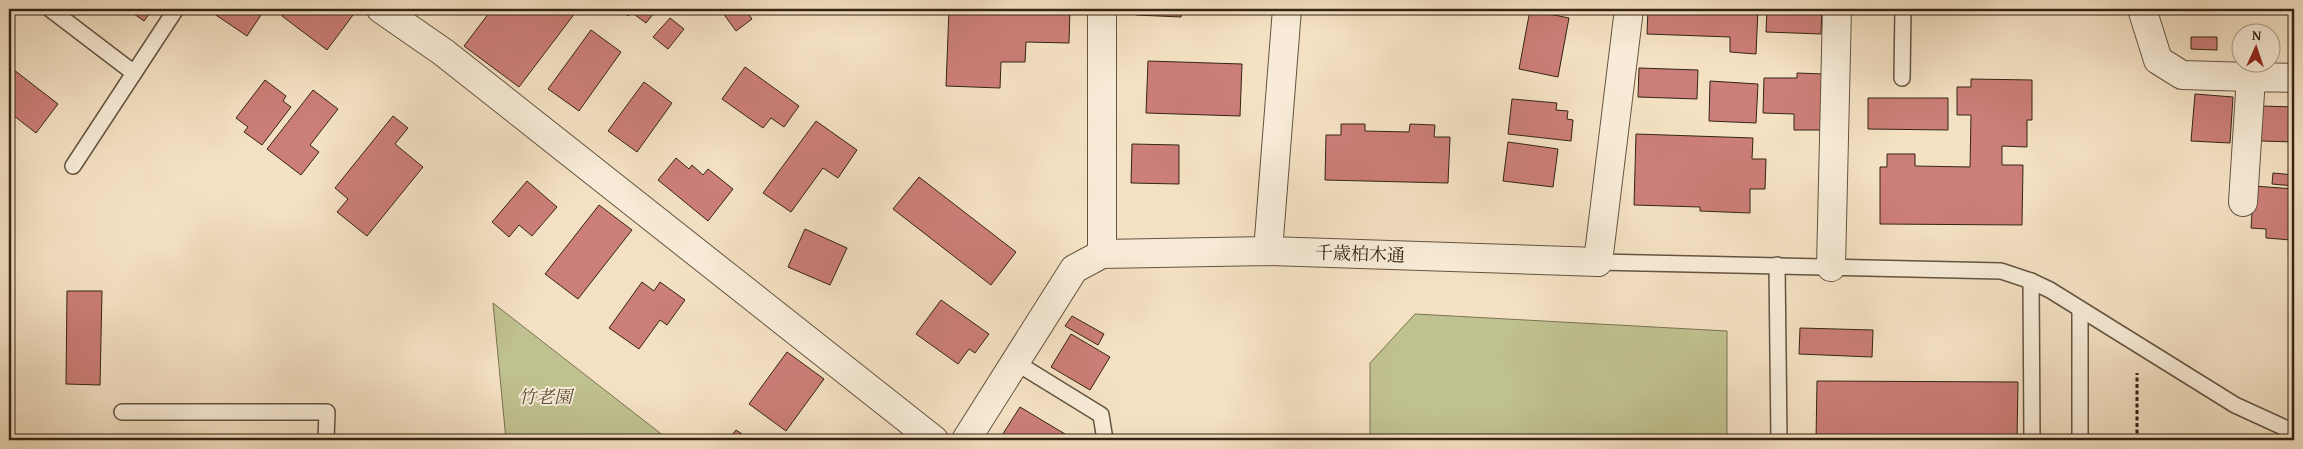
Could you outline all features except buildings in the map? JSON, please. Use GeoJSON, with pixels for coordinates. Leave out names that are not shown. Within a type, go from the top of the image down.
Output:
{"type":"FeatureCollection","features":[{"type":"Feature","properties":{"kind":"street"},"geometry":{"type":"LineString","coordinates":[[381,9],[443,52],[934,440]]}},
{"type":"Feature","properties":{"kind":"street"},"geometry":{"type":"LineString","coordinates":[[1102,9],[1102,254]]}},
{"type":"Feature","properties":{"kind":"street"},"geometry":{"type":"LineString","coordinates":[[1268,251],[1287,9]]}},
{"type":"Feature","properties":{"kind":"street"},"geometry":{"type":"LineString","coordinates":[[1598,262],[1629,9]]}},
{"type":"Feature","properties":{"kind":"street"},"geometry":{"type":"LineString","coordinates":[[1831,267],[1837,9]]}},
{"type":"Feature","properties":{"kind":"street"},"geometry":{"type":"LineString","coordinates":[[2142,9],[2158,60],[2182,75],[2294,78]]}},
{"type":"Feature","properties":{"kind":"street"},"geometry":{"type":"LineString","coordinates":[[2243,202],[2251,78]]}},
{"type":"Feature","properties":{"kind":"street","name":"千歳柏木通"},"geometry":{"type":"LineString","coordinates":[[966,440],[1074,269],[1102,254],[1268,251],[1598,262]]}},
{"type":"Feature","properties":{"kind":"lane"},"geometry":{"type":"LineString","coordinates":[[50,9],[134,72]]}},
{"type":"Feature","properties":{"kind":"lane"},"geometry":{"type":"LineString","coordinates":[[73,166],[176,9]]}},
{"type":"Feature","properties":{"kind":"lane"},"geometry":{"type":"LineString","coordinates":[[1902,78],[1903,9]]}},
{"type":"Feature","properties":{"kind":"lane"},"geometry":{"type":"LineString","coordinates":[[1598,262],[2002,271],[2031,281],[2138,344],[2235,405],[2294,432]]}},
{"type":"Feature","properties":{"kind":"lane"},"geometry":{"type":"LineString","coordinates":[[1777,265],[1779,440]]}},
{"type":"Feature","properties":{"kind":"lane"},"geometry":{"type":"LineString","coordinates":[[2031,281],[2032,440]]}},
{"type":"Feature","properties":{"kind":"lane"},"geometry":{"type":"LineString","coordinates":[[2080,309],[2080,440]]}},
{"type":"Feature","properties":{"kind":"lane"},"geometry":{"type":"LineString","coordinates":[[1015,362],[1101,415],[1105,440]]}},
{"type":"Feature","properties":{"kind":"lane"},"geometry":{"type":"LineString","coordinates":[[122,412],[327,412],[326,440]]}},
{"type":"Feature","properties":{"kind":"path"},"geometry":{"type":"LineString","coordinates":[[2137,440],[2138,344]]}},
{"type":"Feature","properties":{"kind":"green space","name":"竹老園"},"geometry":{"type":"Polygon","coordinates":[[[493,303],[669,440],[506,440],[493,303]]]}},
{"type":"Feature","properties":{"kind":"green space"},"geometry":{"type":"Polygon","coordinates":[[[1415,314],[1727,331],[1727,440],[1370,440],[1370,363],[1415,314]]]}}]}
